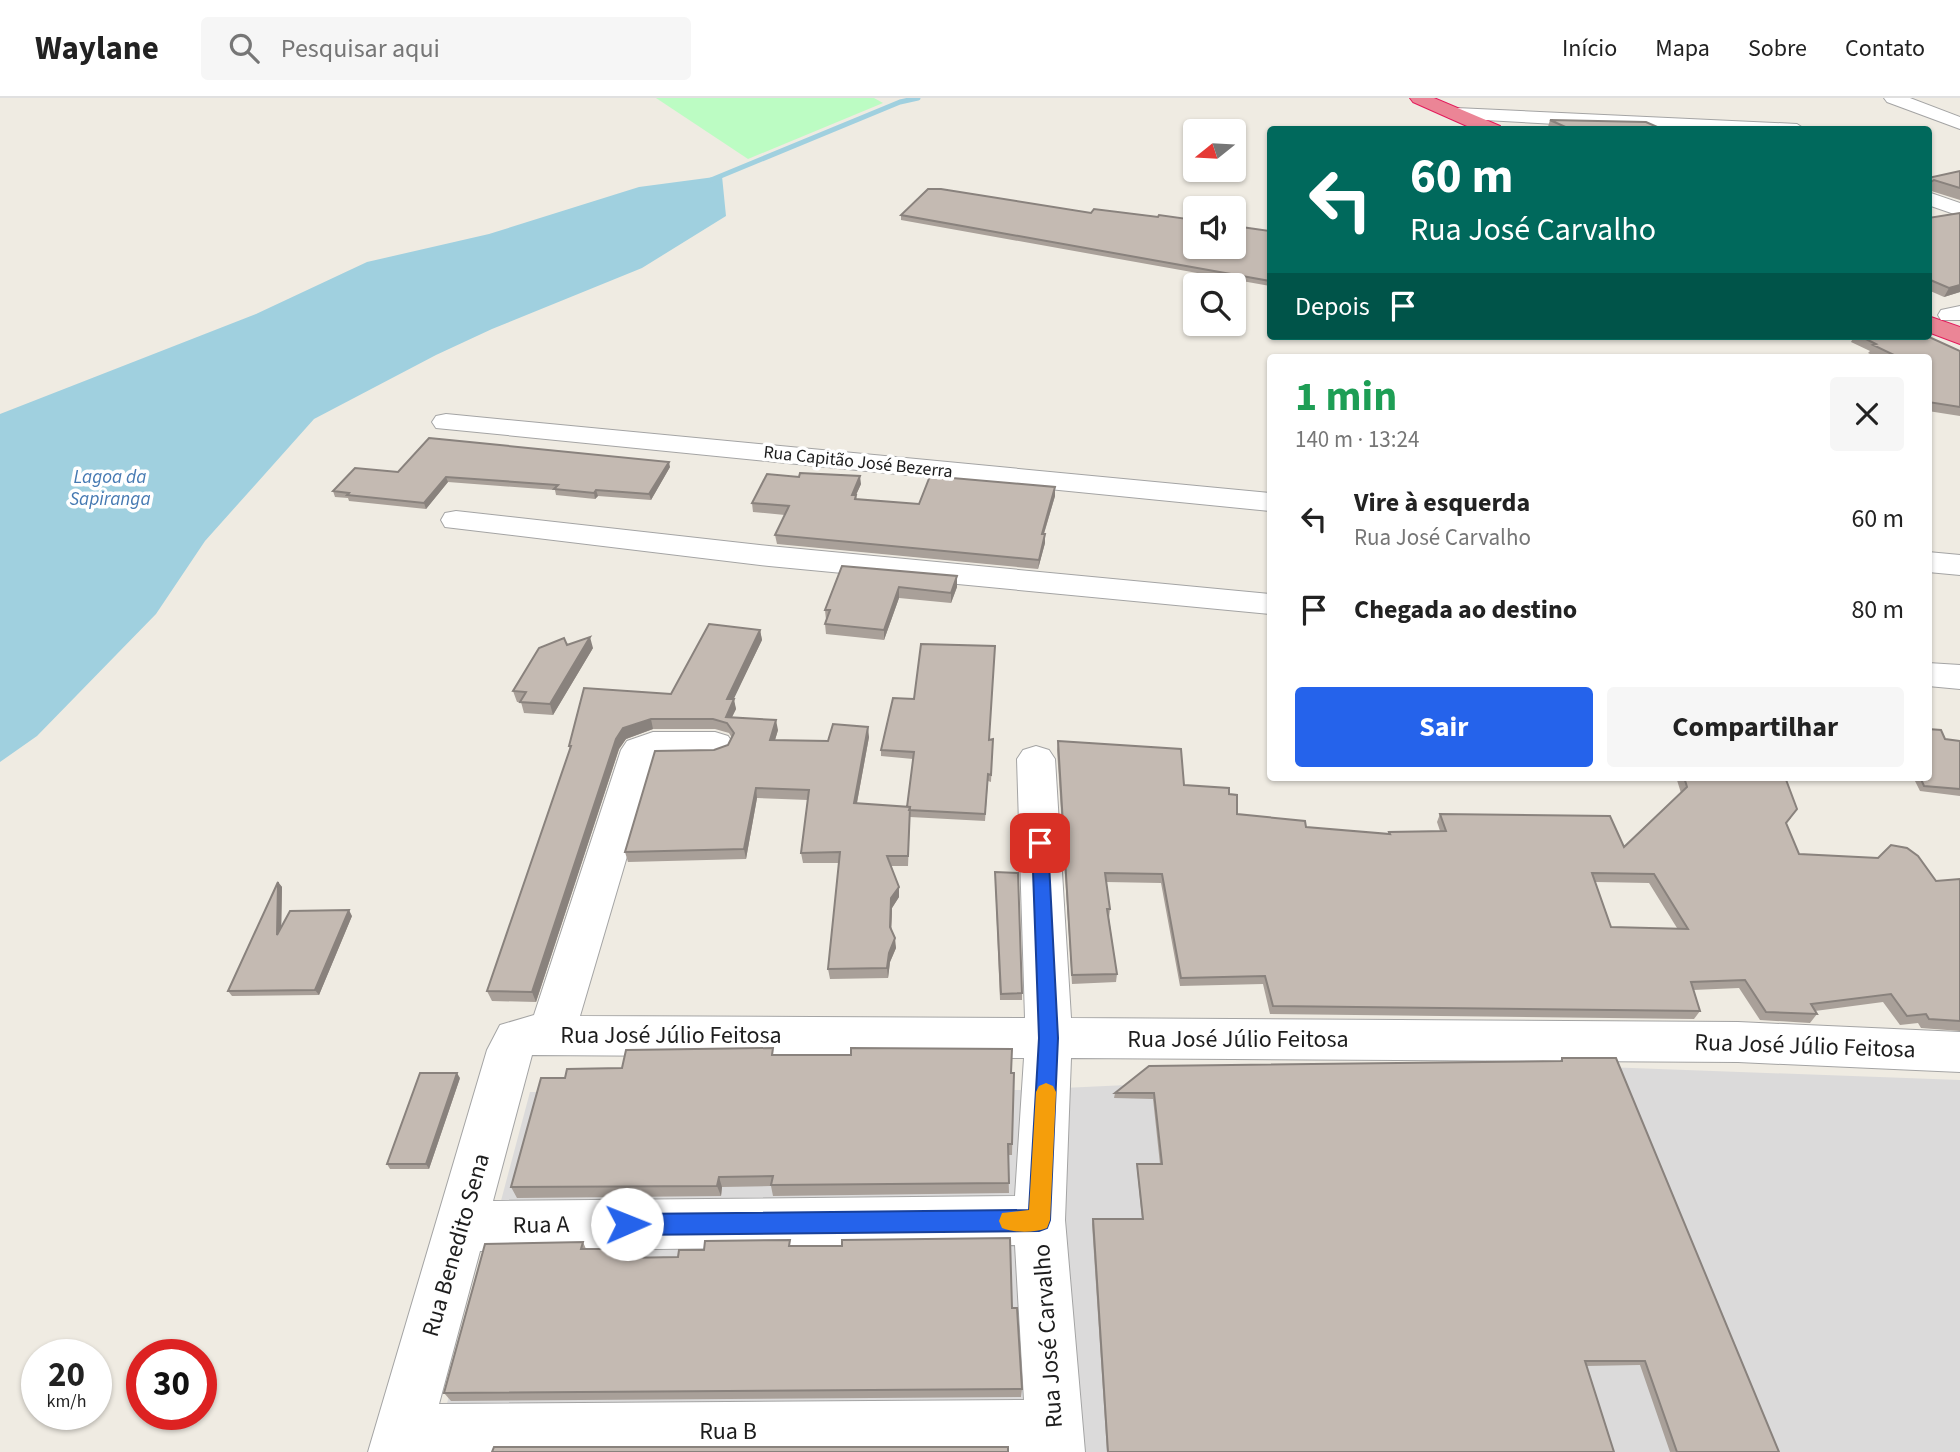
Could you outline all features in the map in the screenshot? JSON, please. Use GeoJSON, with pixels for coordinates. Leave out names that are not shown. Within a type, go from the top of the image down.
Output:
{"type":"FeatureCollection","features":[{"type":"Feature","properties":{"kind":"highway"},"geometry":{"type":"LineString","coordinates":[[1411,101],[1459,122]]}},
{"type":"Feature","properties":{"kind":"street"},"geometry":{"type":"LineString","coordinates":[[1893,98],[1960,122]]}},
{"type":"Feature","properties":{"kind":"street"},"geometry":{"type":"LineString","coordinates":[[1459,122],[1650,126]]}},
{"type":"Feature","properties":{"kind":"street"},"geometry":{"type":"LineString","coordinates":[[1939,136],[1960,137]]}},
{"type":"Feature","properties":{"kind":"street"},"geometry":{"type":"LineString","coordinates":[[1932,200],[1960,210]]}},
{"type":"Feature","properties":{"kind":"street","name":"Rua Capitão José Bezerra"},"geometry":{"type":"LineString","coordinates":[[446,422],[1267,502]]}},
{"type":"Feature","properties":{"kind":"street"},"geometry":{"type":"LineString","coordinates":[[456,520],[769,556],[1267,604]]}},
{"type":"Feature","properties":{"kind":"street"},"geometry":{"type":"LineString","coordinates":[[1932,562],[1960,565]]}},
{"type":"Feature","properties":{"kind":"street"},"geometry":{"type":"LineString","coordinates":[[1932,674],[1960,677]]}},
{"type":"Feature","properties":{"kind":"street","name":"Rua Benedito Sena"},"geometry":{"type":"LineString","coordinates":[[400,1443],[510,1050],[534,1037],[640,750],[653,745],[715,745]]}},
{"type":"Feature","properties":{"kind":"street","name":"Rua José Carvalho"},"geometry":{"type":"LineString","coordinates":[[1037,759],[1049,1038],[1039,1220],[1055,1440]]}},
{"type":"Feature","properties":{"kind":"street","name":"Rua José Júlio Feitosa"},"geometry":{"type":"LineString","coordinates":[[534,1037],[1738,1042],[1960,1052]]}},
{"type":"Feature","properties":{"kind":"street","name":"Rua A"},"geometry":{"type":"LineString","coordinates":[[462,1226],[1039,1220]]}},
{"type":"Feature","properties":{"kind":"street","name":"Rua B"},"geometry":{"type":"LineString","coordinates":[[400,1443],[1055,1440]]}},
{"type":"Feature","properties":{"kind":"shaded area"},"geometry":{"type":"Polygon","coordinates":[[[1551,1065],[1960,1080],[1960,1452],[434,1452],[530,1092],[1020,1090],[1551,1065]]]}},
{"type":"Feature","properties":{"kind":"green space"},"geometry":{"type":"Polygon","coordinates":[[[656,98],[874,98],[883,103],[748,159],[656,98]]]}},
{"type":"Feature","properties":{"kind":"water","name":"Lagoa da Sapiranga"},"geometry":{"type":"Polygon","coordinates":[[[722,176],[726,216],[642,268],[492,329],[314,419],[205,541],[156,614],[37,736],[0,762],[0,414],[256,314],[367,262],[489,234],[639,187],[722,176]]]}},
{"type":"Feature","properties":{"kind":"building"},"geometry":{"type":"Polygon","coordinates":[[[1550,120],[1646,122],[1655,126],[1563,126],[1550,120]]]}},
{"type":"Feature","properties":{"kind":"building"},"geometry":{"type":"Polygon","coordinates":[[[1960,171],[1960,188],[1932,181],[1932,177],[1960,171]]]}},
{"type":"Feature","properties":{"kind":"building"},"geometry":{"type":"Polygon","coordinates":[[[928,189],[941,189],[1091,213],[1094,209],[1183,218],[1183,259],[1246,259],[1246,228],[1267,231],[1267,280],[1246,277],[1246,273],[1225,273],[901,215],[928,189]]]}},
{"type":"Feature","properties":{"kind":"building"},"geometry":{"type":"Polygon","coordinates":[[[1960,213],[1960,285],[1949,288],[1932,281],[1932,217],[1960,213]]]}},
{"type":"Feature","properties":{"kind":"building"},"geometry":{"type":"Polygon","coordinates":[[[1932,338],[1960,351],[1960,407],[1932,403],[1932,354],[1892,354],[1873,345],[1876,344],[1868,340],[1932,338]]]}},
{"type":"Feature","properties":{"kind":"building"},"geometry":{"type":"Polygon","coordinates":[[[429,438],[669,462],[649,494],[596,490],[594,493],[554,489],[558,485],[446,477],[424,503],[347,495],[349,493],[333,491],[355,468],[398,472],[429,438]]]}},
{"type":"Feature","properties":{"kind":"building"},"geometry":{"type":"Polygon","coordinates":[[[800,473],[860,476],[852,495],[856,495],[855,499],[919,504],[930,476],[1055,487],[1042,534],[1045,534],[1039,560],[775,535],[789,506],[752,503],[767,474],[799,477],[800,473]]]}},
{"type":"Feature","properties":{"kind":"building"},"geometry":{"type":"Polygon","coordinates":[[[842,566],[957,576],[951,593],[899,587],[884,630],[825,624],[830,610],[825,610],[842,566]]]}},
{"type":"Feature","properties":{"kind":"building"},"geometry":{"type":"Polygon","coordinates":[[[709,624],[760,630],[727,699],[734,699],[726,717],[776,720],[770,740],[828,741],[833,724],[868,727],[854,803],[910,807],[908,856],[887,856],[899,887],[891,898],[890,927],[895,938],[887,968],[828,969],[840,852],[801,853],[809,790],[756,788],[744,849],[625,852],[655,751],[714,750],[728,745],[734,733],[727,723],[713,719],[651,719],[623,728],[616,739],[532,992],[487,991],[571,746],[584,688],[671,694],[709,624]]]}},
{"type":"Feature","properties":{"kind":"building"},"geometry":{"type":"Polygon","coordinates":[[[590,637],[550,704],[520,702],[526,692],[513,691],[539,648],[564,638],[567,645],[590,637]]]}},
{"type":"Feature","properties":{"kind":"building"},"geometry":{"type":"Polygon","coordinates":[[[921,644],[995,646],[989,740],[993,739],[991,775],[988,774],[985,814],[909,810],[910,807],[907,807],[914,752],[881,750],[893,698],[914,699],[921,644]]]}},
{"type":"Feature","properties":{"kind":"building"},"geometry":{"type":"Polygon","coordinates":[[[1932,729],[1941,730],[1945,739],[1960,741],[1960,789],[1924,786],[1922,781],[1932,781],[1932,729]]]}},
{"type":"Feature","properties":{"kind":"building"},"geometry":{"type":"Polygon","coordinates":[[[1058,741],[1181,749],[1184,785],[1229,788],[1229,794],[1237,795],[1237,814],[1305,821],[1306,827],[1390,834],[1389,832],[1446,831],[1440,814],[1610,816],[1624,847],[1687,787],[1685,781],[1786,781],[1797,809],[1786,823],[1799,854],[1878,858],[1891,845],[1907,848],[1918,856],[1936,881],[1960,879],[1960,1021],[1929,1019],[1926,1014],[1907,1016],[1891,994],[1811,1004],[1817,1014],[1766,1012],[1745,980],[1691,982],[1700,1011],[1273,1006],[1265,976],[1181,978],[1162,874],[1105,873],[1110,909],[1107,909],[1117,974],[1072,975],[1058,741]],[[1592,873],[1611,927],[1688,929],[1654,874],[1592,873]]]}},
{"type":"Feature","properties":{"kind":"building"},"geometry":{"type":"Polygon","coordinates":[[[995,872],[1018,873],[1022,993],[1001,994],[995,872]]]}},
{"type":"Feature","properties":{"kind":"building"},"geometry":{"type":"Polygon","coordinates":[[[278,882],[277,935],[290,911],[349,910],[315,990],[228,991],[278,882]]]}},
{"type":"Feature","properties":{"kind":"building"},"geometry":{"type":"Polygon","coordinates":[[[773,1048],[772,1055],[851,1055],[851,1048],[1012,1049],[1011,1073],[1014,1073],[1012,1144],[1008,1144],[1009,1183],[771,1185],[773,1176],[719,1177],[717,1186],[511,1187],[541,1078],[565,1078],[567,1069],[622,1068],[626,1050],[773,1048]]]}},
{"type":"Feature","properties":{"kind":"building"},"geometry":{"type":"Polygon","coordinates":[[[1562,1058],[1616,1058],[1779,1452],[1677,1452],[1645,1361],[1585,1361],[1614,1452],[1108,1452],[1093,1219],[1143,1219],[1137,1164],[1162,1164],[1154,1093],[1115,1093],[1149,1066],[1562,1061],[1562,1058]]]}},
{"type":"Feature","properties":{"kind":"building"},"geometry":{"type":"Polygon","coordinates":[[[420,1073],[457,1073],[426,1164],[387,1164],[420,1073]]]}},
{"type":"Feature","properties":{"kind":"building"},"geometry":{"type":"Polygon","coordinates":[[[1010,1238],[1012,1308],[1017,1308],[1022,1389],[444,1393],[485,1244],[583,1242],[581,1249],[623,1249],[621,1258],[678,1257],[679,1250],[704,1250],[705,1241],[790,1240],[789,1246],[842,1246],[842,1240],[1010,1238]]]}},
{"type":"Feature","properties":{"kind":"building"},"geometry":{"type":"Polygon","coordinates":[[[494,1447],[1008,1447],[1008,1452],[492,1452],[494,1447]]]}},
{"type":"Feature","properties":{"kind":"waterway"},"geometry":{"type":"LineString","coordinates":[[711,180],[900,102],[918,98]]}},
{"type":"Feature","properties":{"kind":"slow traffic"},"geometry":{"type":"LineString","coordinates":[[1010,1221],[1039,1220],[1046,1092]]}},
{"type":"Feature","properties":{"kind":"route"},"geometry":{"type":"LineString","coordinates":[[627,1224],[1039,1220],[1049,1038],[1040,843]]}}]}
